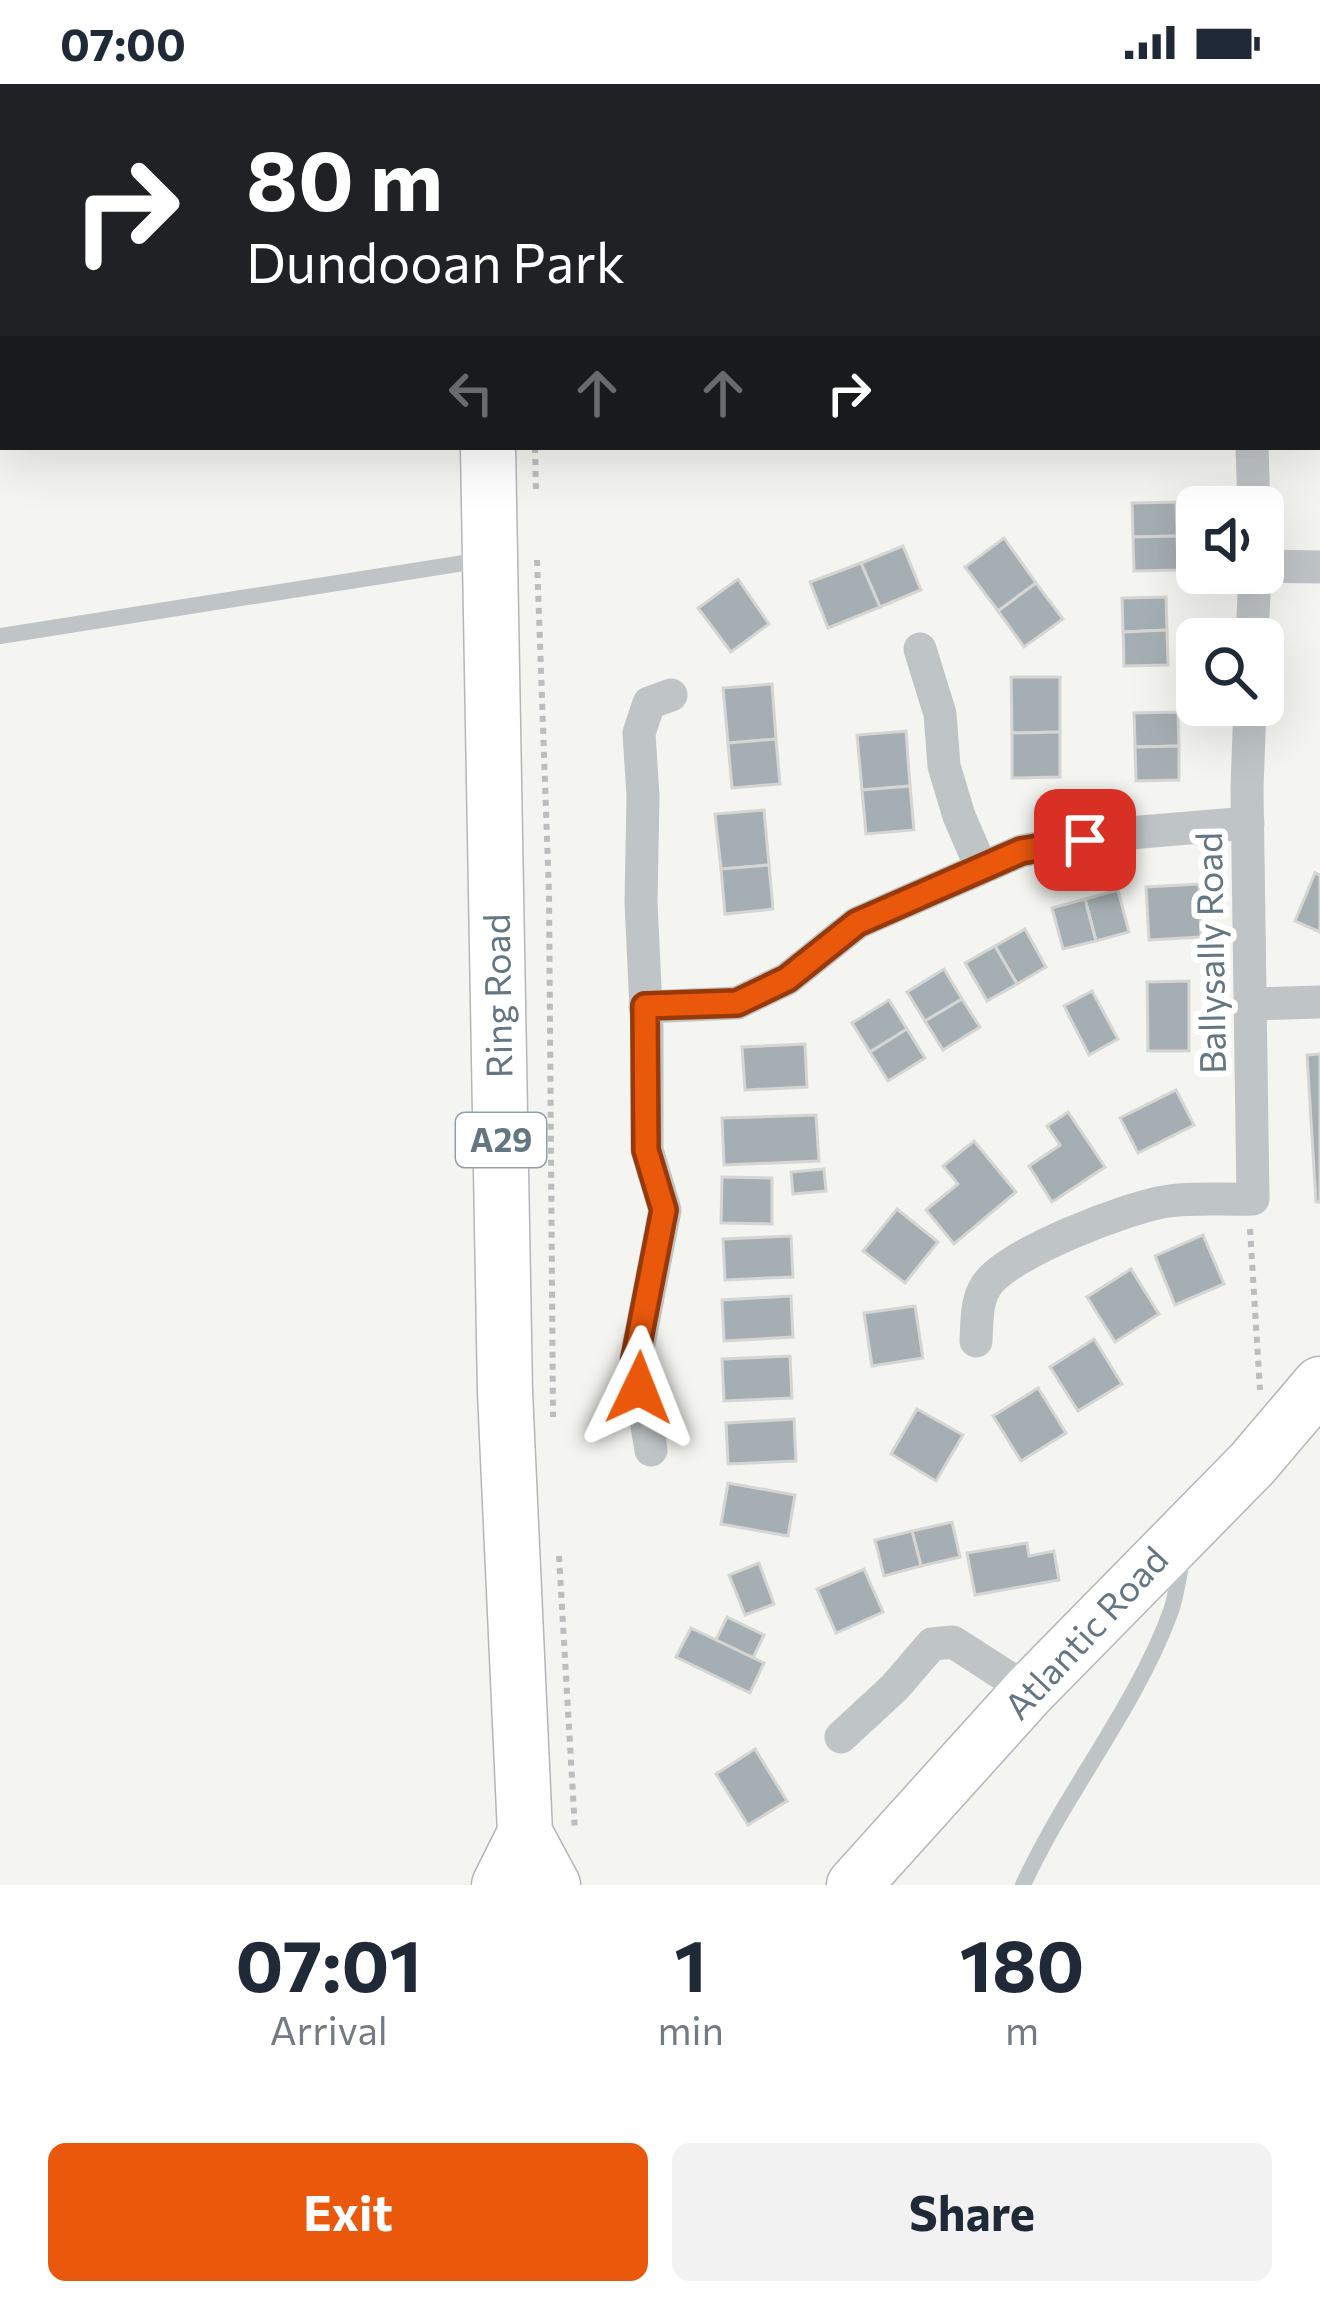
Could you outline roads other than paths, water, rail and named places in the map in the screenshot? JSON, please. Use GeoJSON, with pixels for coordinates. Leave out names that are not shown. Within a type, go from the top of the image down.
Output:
{"type":"FeatureCollection","features":[{"type":"Feature","properties":{"kind":"main road","name":"Ring Road"},"geometry":{"type":"LineString","coordinates":[[489,450],[513,556],[506,1392],[553,1885]]}},
{"type":"Feature","properties":{"kind":"main road","name":"Atlantic Road"},"geometry":{"type":"LineString","coordinates":[[854,1885],[1029,1691],[1266,1447],[1320,1384]]}},
{"type":"Feature","properties":{"kind":"main road","name":"Ring Road"},"geometry":{"type":"LineString","coordinates":[[499,1885],[550,1834]]}},
{"type":"Feature","properties":{"kind":"street"},"geometry":{"type":"LineString","coordinates":[[1252,450],[1253,486]]}},
{"type":"Feature","properties":{"kind":"street"},"geometry":{"type":"LineString","coordinates":[[1284,566],[1320,567]]}},
{"type":"Feature","properties":{"kind":"street"},"geometry":{"type":"LineString","coordinates":[[920,649],[940,714],[944,766],[981,867]]}},
{"type":"Feature","properties":{"kind":"street"},"geometry":{"type":"LineString","coordinates":[[651,1450],[635,1359],[664,1210],[646,1150],[639,733],[649,704],[671,695]]}},
{"type":"Feature","properties":{"kind":"street","name":"Ballysally Road"},"geometry":{"type":"LineString","coordinates":[[976,1341],[985,1287],[1006,1264],[1118,1216],[1168,1201],[1253,1199],[1250,726]]}},
{"type":"Feature","properties":{"kind":"street"},"geometry":{"type":"LineString","coordinates":[[645,1006],[737,1003],[787,979],[857,923],[1021,851],[1117,834],[1248,824]]}},
{"type":"Feature","properties":{"kind":"street"},"geometry":{"type":"LineString","coordinates":[[1251,1004],[1320,1002]]}},
{"type":"Feature","properties":{"kind":"street"},"geometry":{"type":"LineString","coordinates":[[841,1737],[895,1687],[932,1644],[953,1642],[1029,1691]]}},
{"type":"Feature","properties":{"kind":"lane"},"geometry":{"type":"LineString","coordinates":[[0,636],[513,556]]}},
{"type":"Feature","properties":{"kind":"lane"},"geometry":{"type":"LineString","coordinates":[[1023,1885],[1039,1849],[1140,1681],[1172,1608],[1189,1525]]}}]}
